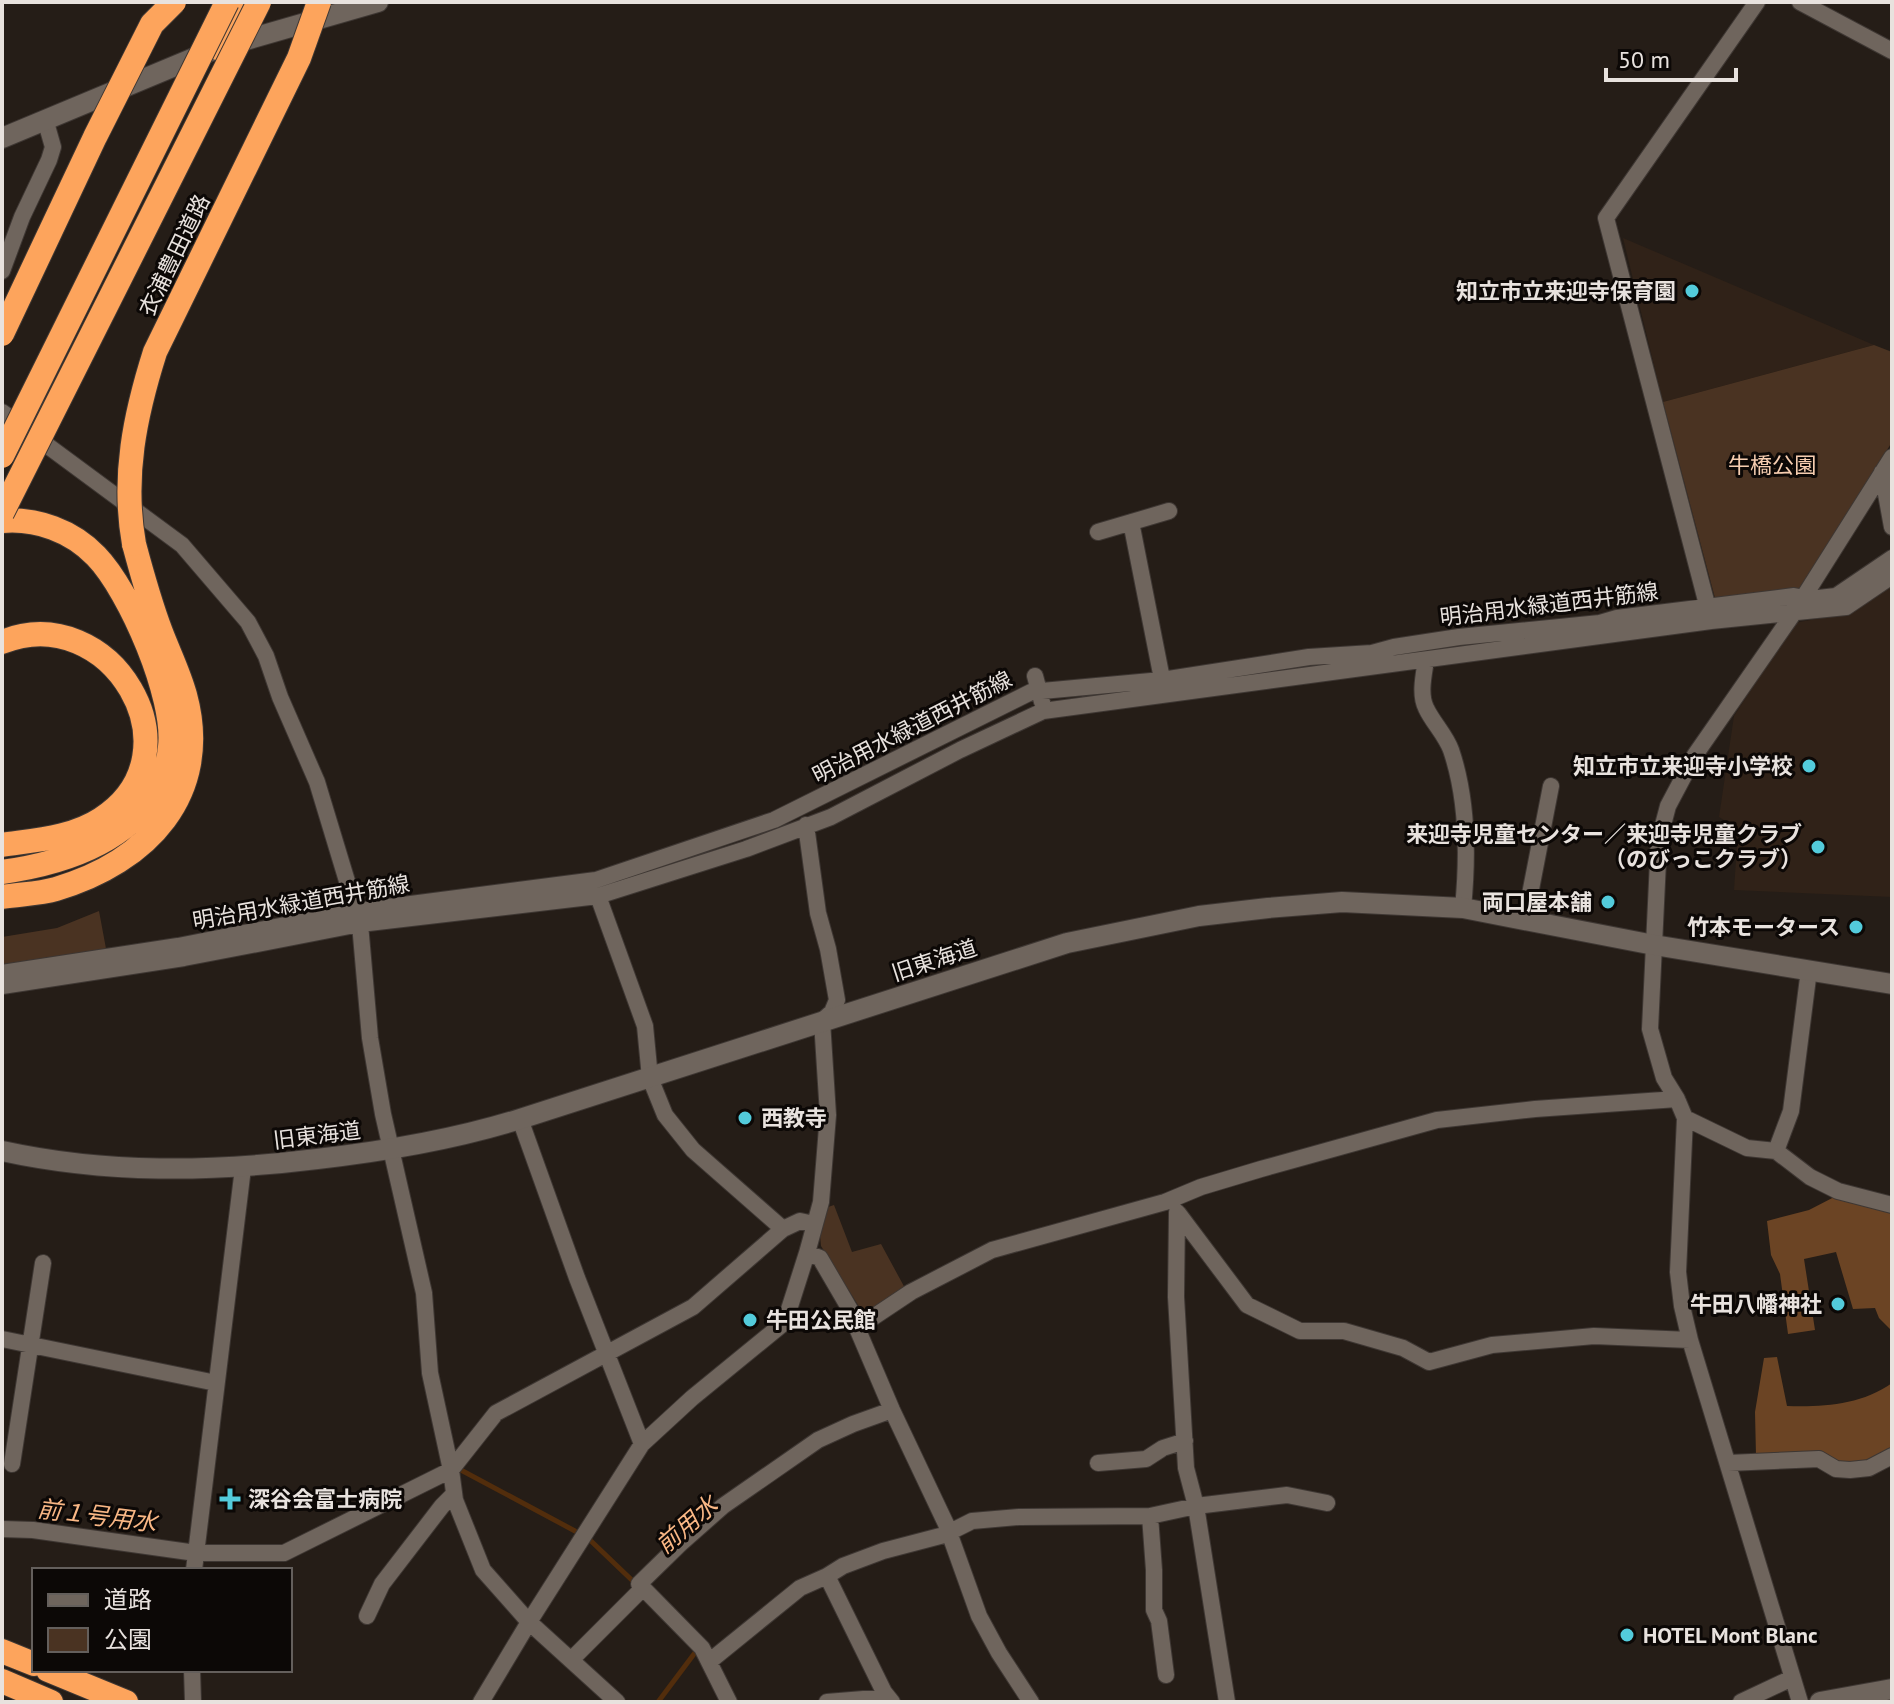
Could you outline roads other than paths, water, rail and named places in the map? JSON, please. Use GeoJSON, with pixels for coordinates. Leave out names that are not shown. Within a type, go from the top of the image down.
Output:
{"type":"FeatureCollection","features":[{"type":"Feature","properties":{"kind":"highway"},"geometry":{"type":"LineString","coordinates":[[2,334],[152,24],[174,2]]}},
{"type":"Feature","properties":{"kind":"highway"},"geometry":{"type":"LineString","coordinates":[[2,456],[227,2]]}},
{"type":"Feature","properties":{"kind":"highway"},"geometry":{"type":"LineString","coordinates":[[218,48],[241,2]]}},
{"type":"Feature","properties":{"kind":"highway","name":"衣浦豊田道路"},"geometry":{"type":"LineString","coordinates":[[2,513],[259,2]]}},
{"type":"Feature","properties":{"kind":"highway","name":"衣浦豊田道路"},"geometry":{"type":"LineString","coordinates":[[2,897],[52,890],[83,880],[116,864],[164,823],[178,802],[188,773],[191,724],[185,695],[147,593],[134,544],[128,487],[139,403],[155,352],[299,58],[319,2]]}},
{"type":"Feature","properties":{"kind":"highway"},"geometry":{"type":"LineString","coordinates":[[2,521],[34,522],[62,531],[96,556],[110,572],[146,640],[164,697],[171,745],[155,794],[113,835],[63,859],[2,872]]}},
{"type":"Feature","properties":{"kind":"highway"},"geometry":{"type":"LineString","coordinates":[[2,642],[42,634],[69,639],[114,665],[130,684],[139,704],[145,746],[137,779],[117,807],[102,819],[81,830],[58,836],[2,845]]}},
{"type":"Feature","properties":{"kind":"highway"},"geometry":{"type":"LineString","coordinates":[[2,1651],[32,1663]]}},
{"type":"Feature","properties":{"kind":"highway"},"geometry":{"type":"LineString","coordinates":[[53,1672],[126,1702]]}},
{"type":"Feature","properties":{"kind":"highway"},"geometry":{"type":"LineString","coordinates":[[2,1681],[51,1702]]}},
{"type":"Feature","properties":{"kind":"street"},"geometry":{"type":"LineString","coordinates":[[2,138],[218,48],[378,2]]}},
{"type":"Feature","properties":{"kind":"street"},"geometry":{"type":"LineString","coordinates":[[1710,614],[1606,218],[1757,2]]}},
{"type":"Feature","properties":{"kind":"street"},"geometry":{"type":"LineString","coordinates":[[1800,2],[1892,51]]}},
{"type":"Feature","properties":{"kind":"street"},"geometry":{"type":"LineString","coordinates":[[2,271],[53,147],[45,119]]}},
{"type":"Feature","properties":{"kind":"street"},"geometry":{"type":"LineString","coordinates":[[2,412],[182,545],[248,622],[266,656],[280,697],[317,782],[358,917],[370,1038],[424,1293],[430,1373],[454,1494],[483,1570],[529,1622],[617,1702]]}},
{"type":"Feature","properties":{"kind":"street"},"geometry":{"type":"LineString","coordinates":[[1800,1702],[1682,1306],[1678,1272],[1685,1118],[1664,1078],[1650,1029],[1659,840],[1668,806],[1695,755],[1793,614],[1892,457]]}},
{"type":"Feature","properties":{"kind":"street"},"geometry":{"type":"LineString","coordinates":[[1882,472],[1892,527]]}},
{"type":"Feature","properties":{"kind":"street"},"geometry":{"type":"LineString","coordinates":[[1098,532],[1169,511]]}},
{"type":"Feature","properties":{"kind":"street"},"geometry":{"type":"LineString","coordinates":[[1131,522],[1164,687]]}},
{"type":"Feature","properties":{"kind":"street","name":"明治用水緑道西井筋線"},"geometry":{"type":"LineString","coordinates":[[2,973],[596,880],[774,820],[1031,692],[1038,684],[1076,690],[1104,683],[1164,687],[1309,657],[1372,653],[1459,637],[1600,623],[1617,618],[1710,614],[1794,596],[1810,599],[1836,596],[1892,558]]}},
{"type":"Feature","properties":{"kind":"street"},"geometry":{"type":"LineString","coordinates":[[2,986],[199,955],[358,917],[598,896],[746,849],[831,817],[973,743],[1043,711],[1164,687],[1426,660],[1710,614],[1793,614],[1846,607],[1892,576]]}},
{"type":"Feature","properties":{"kind":"street"},"geometry":{"type":"LineString","coordinates":[[1426,660],[1424,706],[1450,749],[1463,798],[1467,874],[1463,908]]}},
{"type":"Feature","properties":{"kind":"street"},"geometry":{"type":"LineString","coordinates":[[1038,684],[1043,711]]}},
{"type":"Feature","properties":{"kind":"street"},"geometry":{"type":"LineString","coordinates":[[1525,920],[1551,786]]}},
{"type":"Feature","properties":{"kind":"street"},"geometry":{"type":"LineString","coordinates":[[481,1702],[642,1444],[692,1398],[785,1322],[821,1202],[828,1115],[822,1021],[832,1012],[837,1000],[818,913],[806,825]]}},
{"type":"Feature","properties":{"kind":"street"},"geometry":{"type":"LineString","coordinates":[[598,896],[645,1026],[650,1078],[665,1115],[693,1150],[783,1229]]}},
{"type":"Feature","properties":{"kind":"street","name":"旧東海道"},"geometry":{"type":"LineString","coordinates":[[2,1151],[113,1168],[243,1168],[392,1151],[469,1135],[1067,943],[1199,916],[1342,902],[1463,908],[1654,945],[1892,984]]}},
{"type":"Feature","properties":{"kind":"street"},"geometry":{"type":"LineString","coordinates":[[1776,1151],[1791,1111],[1809,970]]}},
{"type":"Feature","properties":{"kind":"street"},"geometry":{"type":"LineString","coordinates":[[857,1328],[911,1292],[992,1250],[1165,1202],[1201,1187],[1261,1169],[1437,1120],[1535,1109],[1677,1099]]}},
{"type":"Feature","properties":{"kind":"street"},"geometry":{"type":"LineString","coordinates":[[1685,1118],[1747,1148],[1776,1151],[1810,1177],[1838,1191],[1892,1205]]}},
{"type":"Feature","properties":{"kind":"street"},"geometry":{"type":"LineString","coordinates":[[520,1119],[577,1278],[642,1444]]}},
{"type":"Feature","properties":{"kind":"street"},"geometry":{"type":"LineString","coordinates":[[195,1562],[243,1168]]}},
{"type":"Feature","properties":{"kind":"street"},"geometry":{"type":"LineString","coordinates":[[1165,1202],[1178,1213],[1247,1305],[1300,1331],[1344,1331],[1403,1348],[1429,1362],[1492,1345],[1594,1336],[1690,1340]]}},
{"type":"Feature","properties":{"kind":"street"},"geometry":{"type":"LineString","coordinates":[[1178,1213],[1176,1297],[1186,1468],[1196,1506],[1227,1702]]}},
{"type":"Feature","properties":{"kind":"street"},"geometry":{"type":"LineString","coordinates":[[2,1529],[33,1530],[195,1562],[284,1553],[451,1470],[496,1413],[693,1307],[783,1229],[800,1221],[814,1224]]}},
{"type":"Feature","properties":{"kind":"street"},"geometry":{"type":"LineString","coordinates":[[807,1253],[820,1258],[855,1318],[892,1410],[949,1532],[979,1616],[1031,1702]]}},
{"type":"Feature","properties":{"kind":"street"},"geometry":{"type":"LineString","coordinates":[[12,1464],[43,1263]]}},
{"type":"Feature","properties":{"kind":"street"},"geometry":{"type":"LineString","coordinates":[[2,1339],[216,1383]]}},
{"type":"Feature","properties":{"kind":"street"},"geometry":{"type":"LineString","coordinates":[[571,1660],[680,1544],[723,1506],[818,1440],[892,1410]]}},
{"type":"Feature","properties":{"kind":"street"},"geometry":{"type":"LineString","coordinates":[[1098,1463],[1146,1459],[1163,1448],[1185,1441]]}},
{"type":"Feature","properties":{"kind":"street"},"geometry":{"type":"LineString","coordinates":[[1728,1463],[1810,1458],[1819,1459],[1836,1469],[1850,1470],[1869,1468],[1892,1456]]}},
{"type":"Feature","properties":{"kind":"street"},"geometry":{"type":"LineString","coordinates":[[367,1616],[382,1584],[454,1494]]}},
{"type":"Feature","properties":{"kind":"street"},"geometry":{"type":"LineString","coordinates":[[710,1661],[800,1588],[843,1566],[949,1532],[972,1521],[1019,1517],[1150,1516],[1196,1506],[1287,1495],[1327,1503]]}},
{"type":"Feature","properties":{"kind":"street"},"geometry":{"type":"LineString","coordinates":[[1150,1516],[1154,1610],[1159,1621],[1166,1675]]}},
{"type":"Feature","properties":{"kind":"street"},"geometry":{"type":"LineString","coordinates":[[827,1576],[890,1700],[827,1702]]}},
{"type":"Feature","properties":{"kind":"street"},"geometry":{"type":"LineString","coordinates":[[641,1589],[702,1648],[729,1702]]}},
{"type":"Feature","properties":{"kind":"street"},"geometry":{"type":"LineString","coordinates":[[192,1672],[193,1702]]}},
{"type":"Feature","properties":{"kind":"street"},"geometry":{"type":"LineString","coordinates":[[1741,1702],[1792,1678]]}},
{"type":"Feature","properties":{"kind":"street"},"geometry":{"type":"LineString","coordinates":[[1820,1702],[1892,1689]]}},
{"type":"Feature","properties":{"kind":"waterway","name":"前１号用水"},"geometry":{"type":"LineString","coordinates":[[459,1469],[575,1531]]}},
{"type":"Feature","properties":{"kind":"waterway","name":"前１号用水"},"geometry":{"type":"LineString","coordinates":[[591,1541],[637,1585]]}},
{"type":"Feature","properties":{"kind":"waterway","name":"前用水"},"geometry":{"type":"LineString","coordinates":[[658,1702],[697,1650],[695,1648]]}},
{"type":"Feature","properties":{"kind":"place","name":"知立市立来迎寺保育園"},"geometry":{"type":"Point","coordinates":[1692,291]}},
{"type":"Feature","properties":{"kind":"place","name":"知立市立来迎寺小学校"},"geometry":{"type":"Point","coordinates":[1809,766]}},
{"type":"Feature","properties":{"kind":"place","name":"来迎寺児童センター／来迎寺児童クラブ （のびっこクラブ）"},"geometry":{"type":"Point","coordinates":[1818,847]}},
{"type":"Feature","properties":{"kind":"place","name":"両口屋本舗"},"geometry":{"type":"Point","coordinates":[1608,902]}},
{"type":"Feature","properties":{"kind":"place","name":"竹本モータース"},"geometry":{"type":"Point","coordinates":[1856,927]}},
{"type":"Feature","properties":{"kind":"place","name":"西教寺"},"geometry":{"type":"Point","coordinates":[745,1118]}},
{"type":"Feature","properties":{"kind":"place","name":"牛田八幡神社"},"geometry":{"type":"Point","coordinates":[1838,1304]}},
{"type":"Feature","properties":{"kind":"place","name":"牛田公民館"},"geometry":{"type":"Point","coordinates":[750,1320]}},
{"type":"Feature","properties":{"kind":"place","name":"深谷会富士病院"},"geometry":{"type":"Point","coordinates":[230,1499]}},
{"type":"Feature","properties":{"kind":"place","name":"HOTEL Mont Blanc"},"geometry":{"type":"Point","coordinates":[1627,1635]}},
{"type":"Feature","properties":{"kind":"park label","name":"牛橋公園"},"geometry":{"type":"Point","coordinates":[1772,465]}}]}
